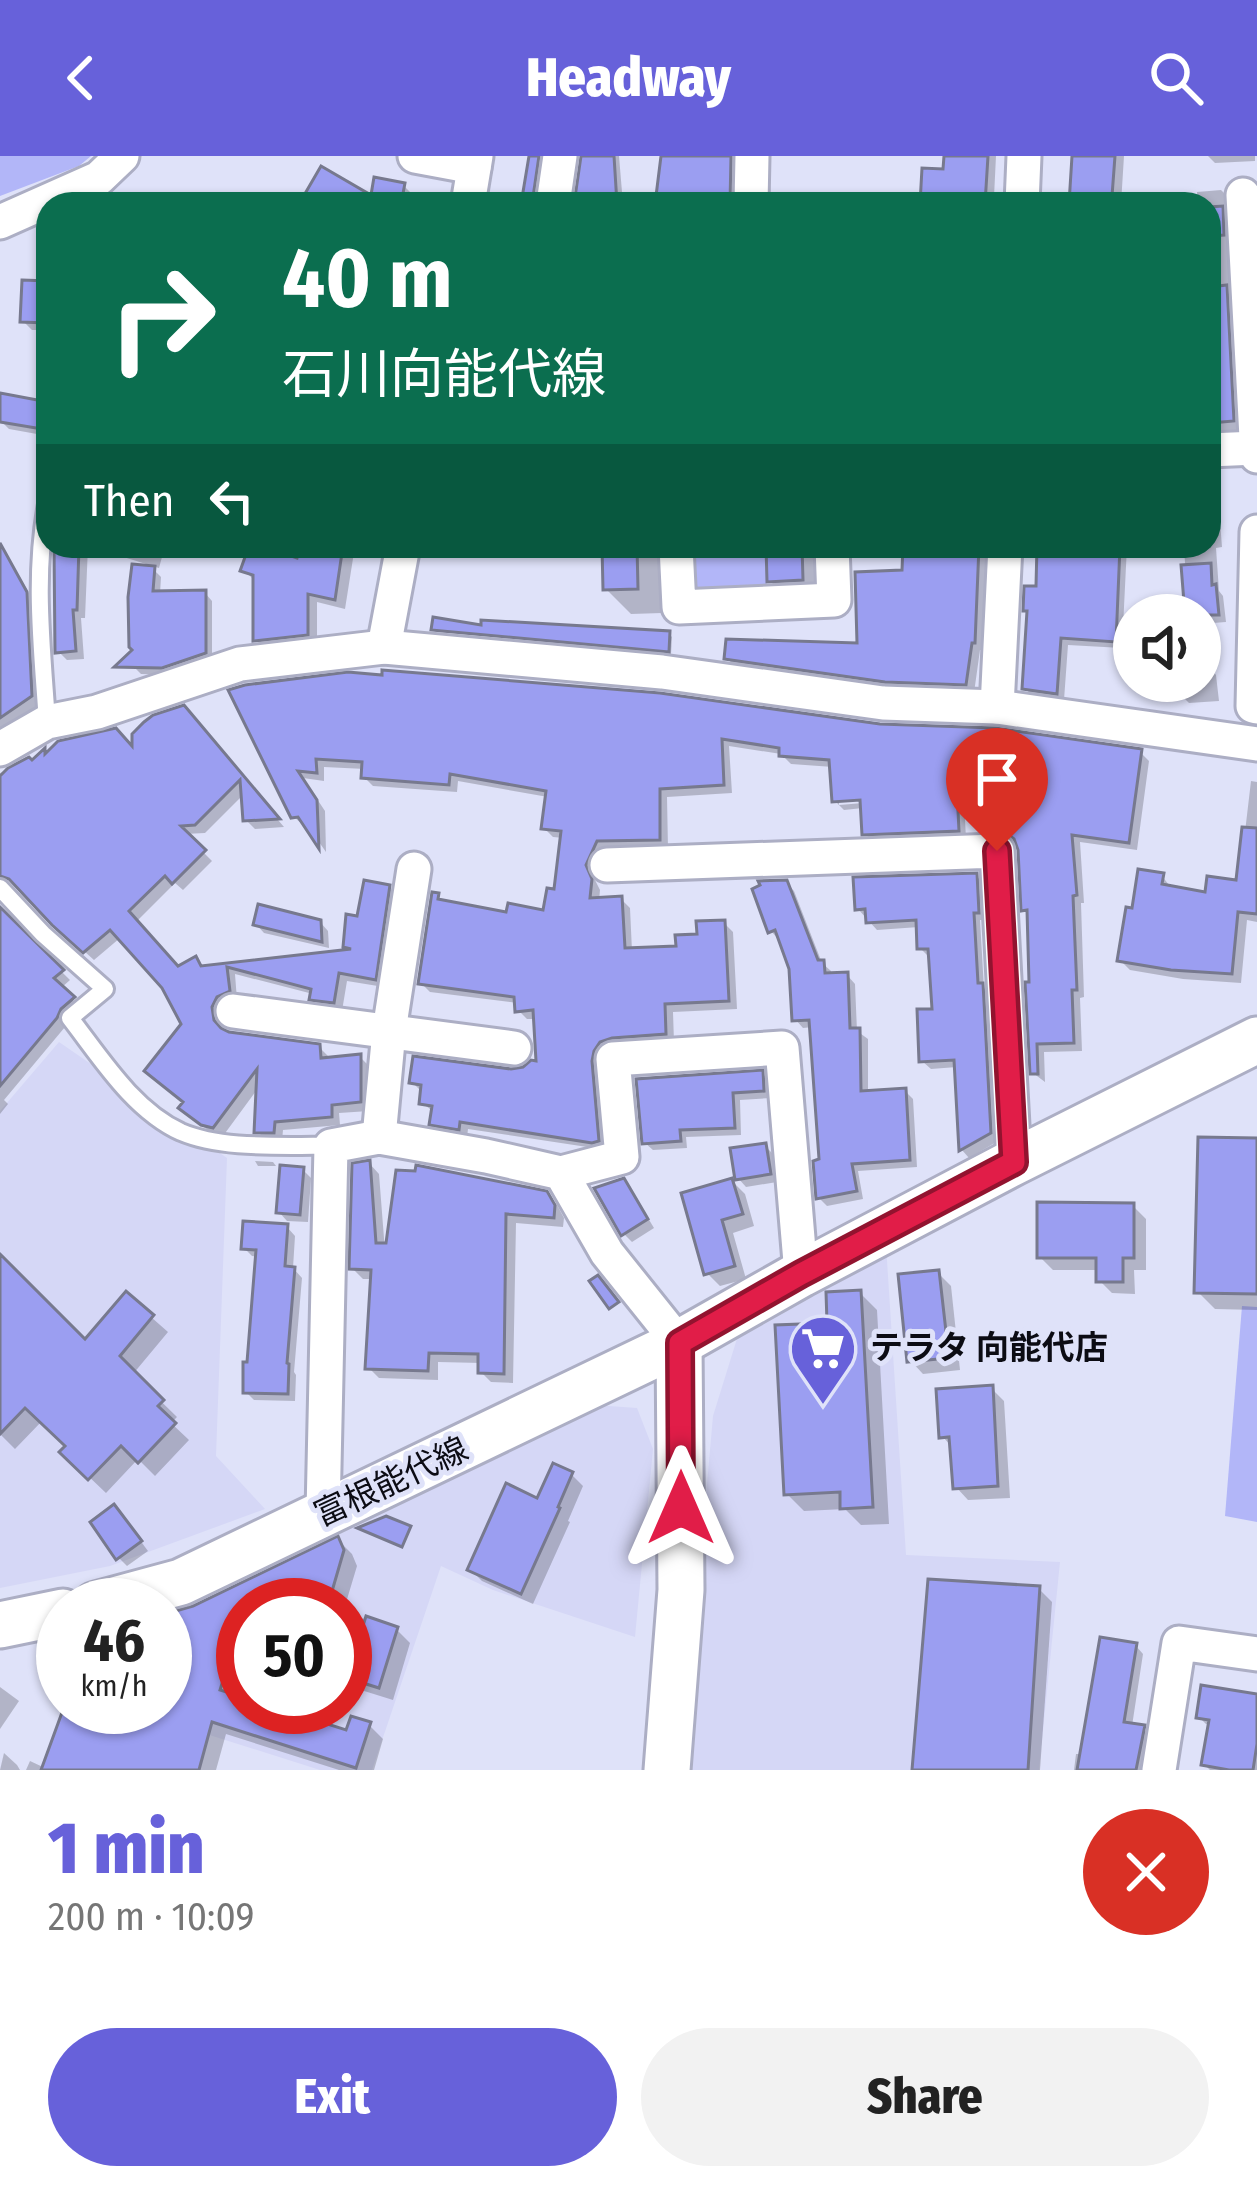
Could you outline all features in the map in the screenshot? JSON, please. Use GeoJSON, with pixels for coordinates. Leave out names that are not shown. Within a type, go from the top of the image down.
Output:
{"type":"FeatureCollection","features":[{"type":"Feature","properties":{"kind":"main road","name":"富根能代線"},"geometry":{"type":"LineString","coordinates":[[189,1578],[680,1343],[1014,1162],[1257,1040]]}},
{"type":"Feature","properties":{"kind":"main road"},"geometry":{"type":"LineString","coordinates":[[667,1770],[681,1590],[680,1343]]}},
{"type":"Feature","properties":{"kind":"main road"},"geometry":{"type":"LineString","coordinates":[[0,1624],[36,1617]]}},
{"type":"Feature","properties":{"kind":"street"},"geometry":{"type":"LineString","coordinates":[[68,192],[99,178],[122,156]]}},
{"type":"Feature","properties":{"kind":"street"},"geometry":{"type":"LineString","coordinates":[[415,156],[475,162],[470,192]]}},
{"type":"Feature","properties":{"kind":"street"},"geometry":{"type":"LineString","coordinates":[[555,192],[560,156]]}},
{"type":"Feature","properties":{"kind":"street"},"geometry":{"type":"LineString","coordinates":[[751,192],[752,156]]}},
{"type":"Feature","properties":{"kind":"street"},"geometry":{"type":"LineString","coordinates":[[1022,192],[1024,156]]}},
{"type":"Feature","properties":{"kind":"street"},"geometry":{"type":"LineString","coordinates":[[1221,450],[1257,451],[1244,195]]}},
{"type":"Feature","properties":{"kind":"street"},"geometry":{"type":"LineString","coordinates":[[0,222],[36,206]]}},
{"type":"Feature","properties":{"kind":"street"},"geometry":{"type":"LineString","coordinates":[[1257,532],[1252,706],[1257,707]]}},
{"type":"Feature","properties":{"kind":"street"},"geometry":{"type":"LineString","coordinates":[[384,647],[401,558]]}},
{"type":"Feature","properties":{"kind":"street"},"geometry":{"type":"LineString","coordinates":[[677,558],[680,607],[834,600],[832,558]]}},
{"type":"Feature","properties":{"kind":"street"},"geometry":{"type":"LineString","coordinates":[[997,707],[1004,558]]}},
{"type":"Feature","properties":{"kind":"street"},"geometry":{"type":"LineString","coordinates":[[0,749],[46,722],[97,712],[240,664],[384,647],[662,672],[883,703],[997,707],[1257,743]]}},
{"type":"Feature","properties":{"kind":"street"},"geometry":{"type":"LineString","coordinates":[[607,865],[997,851],[1014,1162]]}},
{"type":"Feature","properties":{"kind":"street"},"geometry":{"type":"LineString","coordinates":[[379,1137],[389,1031],[414,869]]}},
{"type":"Feature","properties":{"kind":"street"},"geometry":{"type":"LineString","coordinates":[[233,1011],[514,1048]]}},
{"type":"Feature","properties":{"kind":"street"},"geometry":{"type":"LineString","coordinates":[[323,1513],[331,1146],[379,1137],[561,1173],[622,1156],[613,1059],[782,1048],[801,1274]]}},
{"type":"Feature","properties":{"kind":"street"},"geometry":{"type":"LineString","coordinates":[[561,1173],[607,1253],[680,1343]]}},
{"type":"Feature","properties":{"kind":"street"},"geometry":{"type":"LineString","coordinates":[[1159,1770],[1179,1643],[1257,1654]]}},
{"type":"Feature","properties":{"kind":"lane"},"geometry":{"type":"LineString","coordinates":[[40,558],[46,722]]}},
{"type":"Feature","properties":{"kind":"lane"},"geometry":{"type":"LineString","coordinates":[[0,888],[105,989],[70,1018],[138,1102],[181,1132],[229,1143],[331,1146]]}},
{"type":"Feature","properties":{"kind":"shaded area"},"geometry":{"type":"Polygon","coordinates":[[[0,156],[91,156],[79,166],[0,196],[0,156]]]}},
{"type":"Feature","properties":{"kind":"shaded area"},"geometry":{"type":"Polygon","coordinates":[[[690,558],[766,558],[767,594],[692,597],[690,558]]]}},
{"type":"Feature","properties":{"kind":"shaded area"},"geometry":{"type":"Polygon","coordinates":[[[59,1042],[227,1158],[216,1456],[265,1509],[110,1566],[0,1588],[0,1111],[59,1042]]]}},
{"type":"Feature","properties":{"kind":"shaded area"},"geometry":{"type":"Polygon","coordinates":[[[886,1245],[906,1555],[1060,1562],[1039,1770],[682,1770],[713,1416],[740,1329],[886,1245]]]}},
{"type":"Feature","properties":{"kind":"shaded area"},"geometry":{"type":"Polygon","coordinates":[[[1242,1306],[1257,1307],[1257,1522],[1225,1516],[1242,1306]]]}},
{"type":"Feature","properties":{"kind":"shaded area"},"geometry":{"type":"Polygon","coordinates":[[[595,1405],[637,1408],[653,1449],[635,1637],[493,1590],[441,1566],[372,1770],[320,1770],[192,1729],[192,1592],[216,1581],[216,1734],[372,1734],[372,1578],[223,1578],[595,1405]]]}},
{"type":"Feature","properties":{"kind":"building"},"geometry":{"type":"Polygon","coordinates":[[[529,156],[539,156],[534,192],[523,192],[529,156]]]}},
{"type":"Feature","properties":{"kind":"building"},"geometry":{"type":"Polygon","coordinates":[[[581,156],[614,156],[616,192],[576,192],[581,156]]]}},
{"type":"Feature","properties":{"kind":"building"},"geometry":{"type":"Polygon","coordinates":[[[661,156],[731,156],[730,192],[656,192],[661,156]]]}},
{"type":"Feature","properties":{"kind":"building"},"geometry":{"type":"Polygon","coordinates":[[[944,156],[988,156],[986,192],[921,192],[922,168],[943,169],[944,156]]]}},
{"type":"Feature","properties":{"kind":"building"},"geometry":{"type":"Polygon","coordinates":[[[1072,156],[1115,156],[1112,192],[1070,192],[1072,156]]]}},
{"type":"Feature","properties":{"kind":"building"},"geometry":{"type":"Polygon","coordinates":[[[321,166],[366,192],[306,192],[321,166]]]}},
{"type":"Feature","properties":{"kind":"building"},"geometry":{"type":"Polygon","coordinates":[[[374,177],[405,183],[403,192],[372,192],[374,177]]]}},
{"type":"Feature","properties":{"kind":"building"},"geometry":{"type":"Polygon","coordinates":[[[22,280],[36,281],[36,323],[20,322],[22,280]]]}},
{"type":"Feature","properties":{"kind":"building"},"geometry":{"type":"Polygon","coordinates":[[[1227,285],[1234,421],[1221,422],[1221,286],[1227,285]]]}},
{"type":"Feature","properties":{"kind":"building"},"geometry":{"type":"Polygon","coordinates":[[[0,393],[36,400],[36,428],[0,422],[0,393]]]}},
{"type":"Feature","properties":{"kind":"building"},"geometry":{"type":"Polygon","coordinates":[[[0,543],[27,592],[32,696],[0,718],[0,543]]]}},
{"type":"Feature","properties":{"kind":"building"},"geometry":{"type":"Polygon","coordinates":[[[54,558],[79,558],[77,610],[73,610],[76,651],[55,653],[54,558]]]}},
{"type":"Feature","properties":{"kind":"building"},"geometry":{"type":"Polygon","coordinates":[[[245,558],[341,558],[335,600],[308,594],[308,635],[253,641],[253,575],[240,571],[245,558]]]}},
{"type":"Feature","properties":{"kind":"building"},"geometry":{"type":"Polygon","coordinates":[[[602,558],[637,558],[638,589],[603,590],[602,558]]]}},
{"type":"Feature","properties":{"kind":"building"},"geometry":{"type":"Polygon","coordinates":[[[766,558],[802,558],[803,580],[767,582],[766,558]]]}},
{"type":"Feature","properties":{"kind":"building"},"geometry":{"type":"Polygon","coordinates":[[[902,558],[979,558],[975,643],[966,685],[885,682],[724,659],[726,639],[857,643],[855,572],[902,570],[902,558]]]}},
{"type":"Feature","properties":{"kind":"building"},"geometry":{"type":"Polygon","coordinates":[[[1037,558],[1120,558],[1118,594],[1113,594],[1113,642],[1061,638],[1057,694],[1022,689],[1024,586],[1036,586],[1037,558]]]}},
{"type":"Feature","properties":{"kind":"building"},"geometry":{"type":"Polygon","coordinates":[[[1211,563],[1217,594],[1183,594],[1181,565],[1211,563]]]}},
{"type":"Feature","properties":{"kind":"building"},"geometry":{"type":"Polygon","coordinates":[[[132,564],[155,566],[153,591],[206,590],[206,653],[162,668],[114,667],[132,650],[128,597],[132,564]]]}},
{"type":"Feature","properties":{"kind":"building"},"geometry":{"type":"Polygon","coordinates":[[[433,617],[481,625],[481,620],[670,631],[669,652],[431,630],[433,617]]]}},
{"type":"Feature","properties":{"kind":"building"},"geometry":{"type":"Polygon","coordinates":[[[382,670],[660,693],[880,724],[995,728],[1142,749],[1129,843],[1072,835],[1077,895],[1073,896],[1074,1043],[1037,1044],[1038,1074],[1030,1074],[1027,910],[1021,911],[1018,850],[1005,832],[1003,810],[958,811],[959,831],[862,835],[860,800],[832,802],[829,760],[779,756],[779,748],[722,739],[724,785],[660,789],[660,840],[597,841],[586,865],[592,879],[590,898],[622,896],[625,948],[676,946],[675,935],[697,934],[696,921],[725,920],[729,1001],[665,1004],[666,1034],[600,1042],[592,1061],[599,1141],[460,1122],[459,1130],[429,1125],[432,1106],[419,1104],[421,1085],[409,1083],[413,1056],[511,1069],[536,1061],[533,1010],[515,1012],[514,997],[418,984],[432,892],[439,893],[438,899],[506,912],[508,903],[543,910],[547,888],[554,889],[561,831],[541,829],[546,791],[450,774],[449,785],[361,778],[362,762],[316,759],[317,773],[298,771],[317,800],[319,849],[298,817],[291,818],[228,690],[348,672],[382,675],[382,670]]]}},
{"type":"Feature","properties":{"kind":"building"},"geometry":{"type":"Polygon","coordinates":[[[184,705],[280,819],[243,821],[240,780],[195,825],[181,826],[206,850],[172,884],[165,876],[129,911],[178,966],[196,956],[201,966],[351,949],[343,947],[346,914],[357,916],[364,880],[390,885],[376,980],[339,973],[334,1003],[309,1000],[311,989],[227,967],[230,991],[217,997],[212,1007],[214,1020],[229,1032],[320,1044],[321,1058],[361,1054],[361,1102],[332,1105],[332,1117],[275,1122],[274,1133],[254,1133],[257,1069],[213,1128],[201,1125],[178,1108],[183,1102],[144,1071],[181,1024],[162,988],[110,930],[83,953],[9,879],[0,876],[0,776],[8,768],[29,757],[32,760],[45,748],[45,754],[58,741],[116,728],[132,746],[132,734],[144,722],[184,705]]]}},
{"type":"Feature","properties":{"kind":"building"},"geometry":{"type":"Polygon","coordinates":[[[1242,827],[1257,828],[1257,914],[1238,912],[1232,974],[1117,961],[1138,869],[1164,873],[1162,884],[1205,892],[1207,876],[1236,880],[1242,827]]]}},
{"type":"Feature","properties":{"kind":"building"},"geometry":{"type":"Polygon","coordinates":[[[977,873],[979,913],[974,913],[991,1133],[959,1151],[954,1060],[919,1062],[917,1009],[932,1009],[928,949],[917,949],[916,920],[866,923],[865,909],[855,910],[853,877],[977,873]]]}},
{"type":"Feature","properties":{"kind":"building"},"geometry":{"type":"Polygon","coordinates":[[[787,880],[818,960],[824,960],[825,973],[848,972],[850,1028],[860,1028],[861,1091],[906,1088],[910,1160],[852,1164],[857,1191],[816,1199],[813,1161],[819,1159],[809,1020],[792,1021],[789,969],[775,930],[768,933],[752,889],[760,885],[758,881],[787,880]]]}},
{"type":"Feature","properties":{"kind":"building"},"geometry":{"type":"Polygon","coordinates":[[[258,904],[321,920],[322,942],[253,925],[258,904]]]}},
{"type":"Feature","properties":{"kind":"building"},"geometry":{"type":"Polygon","coordinates":[[[0,907],[64,970],[54,978],[75,997],[0,1086],[0,907]]]}},
{"type":"Feature","properties":{"kind":"building"},"geometry":{"type":"Polygon","coordinates":[[[763,1070],[764,1091],[733,1093],[735,1128],[680,1130],[681,1141],[642,1144],[636,1079],[763,1070]]]}},
{"type":"Feature","properties":{"kind":"building"},"geometry":{"type":"Polygon","coordinates":[[[1198,1137],[1257,1138],[1257,1294],[1194,1293],[1198,1137]]]}},
{"type":"Feature","properties":{"kind":"building"},"geometry":{"type":"Polygon","coordinates":[[[766,1143],[771,1174],[735,1180],[730,1148],[766,1143]]]}},
{"type":"Feature","properties":{"kind":"building"},"geometry":{"type":"Polygon","coordinates":[[[370,1160],[376,1243],[386,1243],[396,1170],[415,1171],[416,1165],[547,1191],[555,1205],[554,1218],[506,1214],[504,1374],[478,1373],[478,1354],[429,1353],[428,1371],[365,1369],[371,1270],[349,1269],[352,1163],[370,1160]]]}},
{"type":"Feature","properties":{"kind":"building"},"geometry":{"type":"Polygon","coordinates":[[[280,1165],[304,1167],[300,1215],[276,1213],[280,1165]]]}},
{"type":"Feature","properties":{"kind":"building"},"geometry":{"type":"Polygon","coordinates":[[[624,1178],[648,1219],[621,1236],[594,1188],[624,1178]]]}},
{"type":"Feature","properties":{"kind":"building"},"geometry":{"type":"Polygon","coordinates":[[[732,1178],[743,1214],[722,1220],[735,1266],[704,1275],[681,1193],[732,1178]]]}},
{"type":"Feature","properties":{"kind":"building"},"geometry":{"type":"Polygon","coordinates":[[[1037,1202],[1134,1203],[1134,1258],[1123,1258],[1123,1282],[1096,1282],[1096,1258],[1037,1258],[1037,1202]]]}},
{"type":"Feature","properties":{"kind":"building"},"geometry":{"type":"Polygon","coordinates":[[[243,1221],[288,1224],[285,1266],[295,1267],[288,1394],[243,1393],[256,1250],[241,1249],[243,1221]]]}},
{"type":"Feature","properties":{"kind":"building"},"geometry":{"type":"Polygon","coordinates":[[[0,1254],[85,1339],[126,1291],[154,1315],[120,1356],[164,1400],[158,1406],[176,1423],[138,1463],[121,1446],[88,1480],[59,1452],[65,1446],[25,1408],[0,1434],[0,1254]]]}},
{"type":"Feature","properties":{"kind":"building"},"geometry":{"type":"Polygon","coordinates":[[[939,1270],[949,1358],[907,1362],[898,1274],[939,1270]]]}},
{"type":"Feature","properties":{"kind":"building"},"geometry":{"type":"Polygon","coordinates":[[[598,1275],[619,1302],[609,1309],[589,1281],[598,1275]]]}},
{"type":"Feature","properties":{"kind":"building","name":"テラタ 向能代店"},"geometry":{"type":"Polygon","coordinates":[[[861,1290],[873,1507],[840,1509],[840,1492],[784,1495],[775,1325],[827,1323],[826,1292],[861,1290]]]}},
{"type":"Feature","properties":{"kind":"building"},"geometry":{"type":"Polygon","coordinates":[[[993,1385],[998,1486],[953,1489],[949,1437],[939,1438],[936,1389],[993,1385]]]}},
{"type":"Feature","properties":{"kind":"building"},"geometry":{"type":"Polygon","coordinates":[[[553,1463],[573,1472],[521,1594],[467,1570],[506,1483],[537,1498],[553,1463]]]}},
{"type":"Feature","properties":{"kind":"building"},"geometry":{"type":"Polygon","coordinates":[[[114,1504],[142,1541],[116,1560],[90,1522],[114,1504]]]}},
{"type":"Feature","properties":{"kind":"building"},"geometry":{"type":"Polygon","coordinates":[[[386,1516],[411,1526],[402,1547],[357,1528],[386,1516]]]}},
{"type":"Feature","properties":{"kind":"building"},"geometry":{"type":"Polygon","coordinates":[[[338,1536],[344,1550],[336,1578],[251,1578],[338,1536]]]}},
{"type":"Feature","properties":{"kind":"building"},"geometry":{"type":"Polygon","coordinates":[[[928,1579],[1040,1586],[1028,1770],[912,1770],[928,1579]]]}},
{"type":"Feature","properties":{"kind":"building"},"geometry":{"type":"Polygon","coordinates":[[[216,1595],[216,1723],[212,1722],[199,1770],[41,1770],[54,1734],[192,1734],[193,1606],[216,1595]]]}},
{"type":"Feature","properties":{"kind":"building"},"geometry":{"type":"Polygon","coordinates":[[[372,1618],[398,1627],[379,1688],[372,1686],[372,1618]]]}},
{"type":"Feature","properties":{"kind":"building"},"geometry":{"type":"Polygon","coordinates":[[[1100,1637],[1137,1643],[1124,1722],[1145,1725],[1136,1770],[1077,1770],[1100,1637]]]}},
{"type":"Feature","properties":{"kind":"building"},"geometry":{"type":"Polygon","coordinates":[[[1201,1685],[1257,1694],[1253,1770],[1201,1765],[1209,1720],[1196,1718],[1201,1685]]]}},
{"type":"Feature","properties":{"kind":"building"},"geometry":{"type":"Polygon","coordinates":[[[250,1734],[367,1734],[356,1768],[250,1734]]]}},
{"type":"Feature","properties":{"kind":"place","name":"テラタ 向能代店"},"geometry":{"type":"Point","coordinates":[823,1407]}},
{"type":"Feature","properties":{"kind":"route"},"geometry":{"type":"LineString","coordinates":[[681,1508],[680,1343],[1014,1162],[997,851]]}}]}
